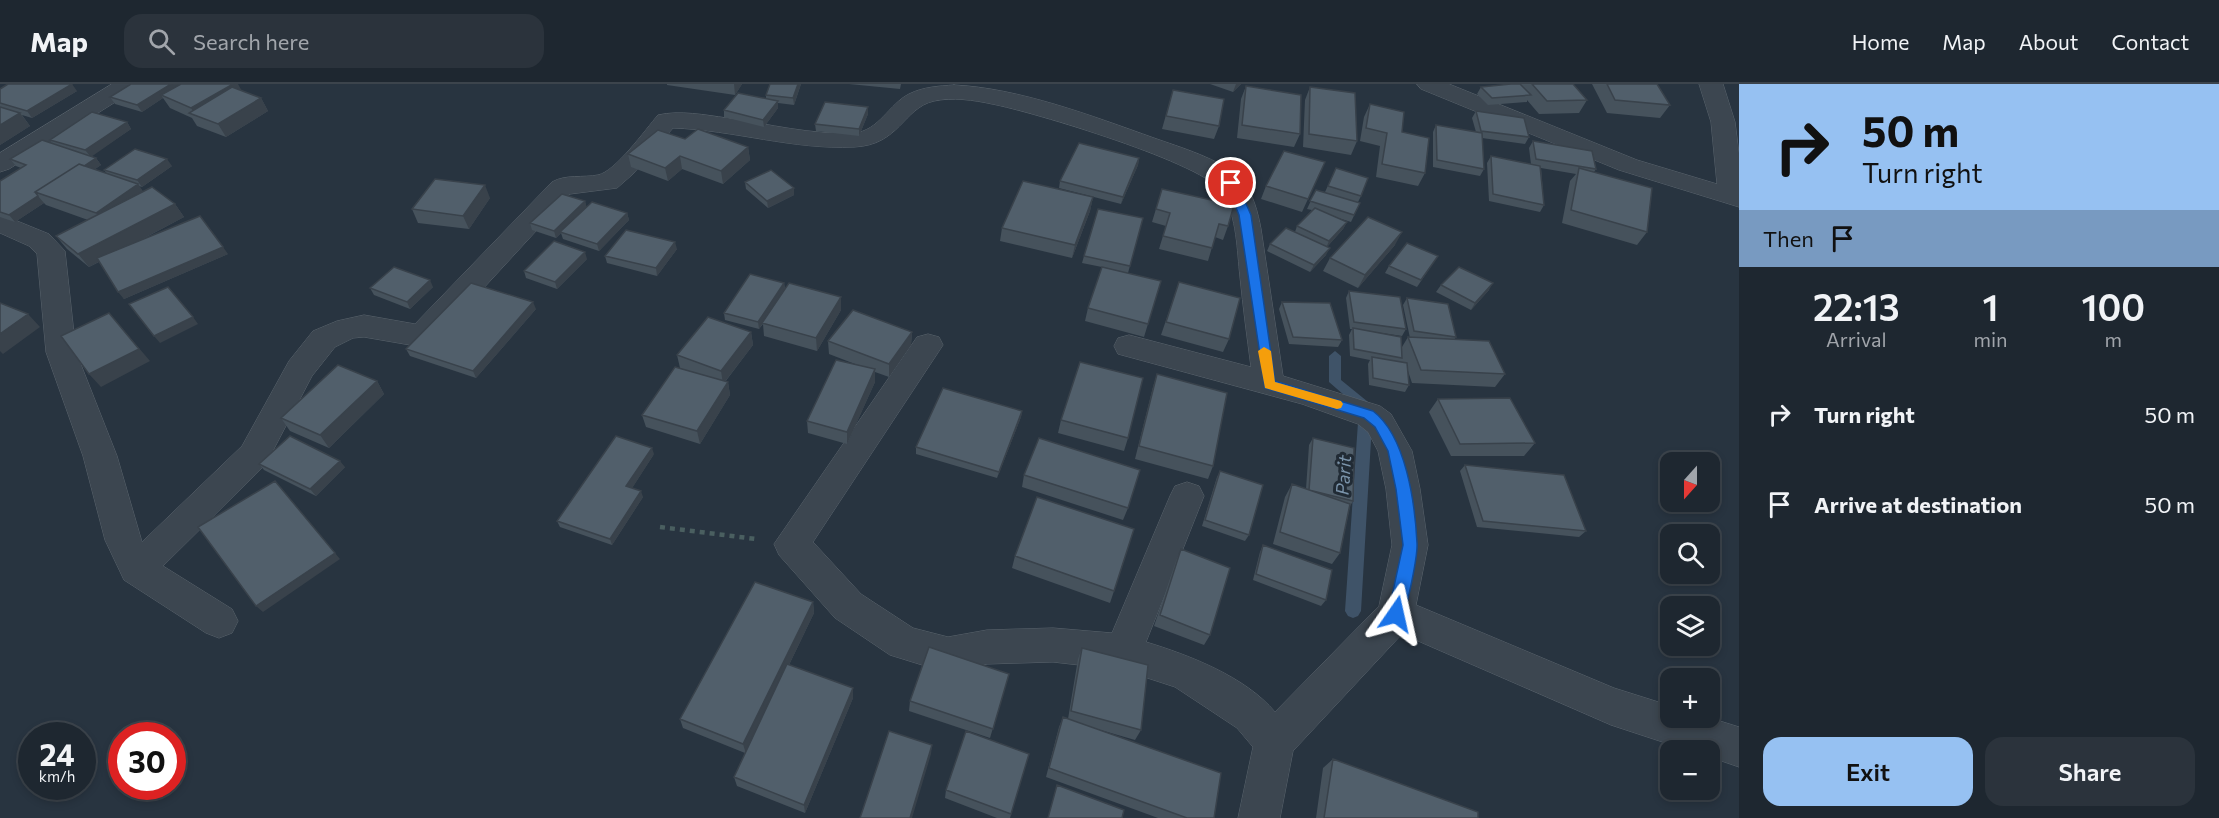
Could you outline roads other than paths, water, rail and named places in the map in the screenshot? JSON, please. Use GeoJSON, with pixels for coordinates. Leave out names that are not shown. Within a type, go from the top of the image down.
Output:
{"type":"FeatureCollection","features":[{"type":"Feature","properties":{"kind":"street"},"geometry":{"type":"LineString","coordinates":[[1,162],[128,84]]}},
{"type":"Feature","properties":{"kind":"street"},"geometry":{"type":"LineString","coordinates":[[1429,84],[1628,165],[1735,197],[1723,122],[1711,84]]}},
{"type":"Feature","properties":{"kind":"street"},"geometry":{"type":"LineString","coordinates":[[137,569],[254,455],[300,369],[324,339],[348,328],[364,326],[416,335],[424,333],[561,188],[608,182],[624,169],[667,120],[719,124],[806,138],[856,140],[873,137],[911,104],[926,95],[970,93],[998,98],[1103,129],[1208,168],[1231,183],[1245,215],[1269,385]]}},
{"type":"Feature","properties":{"kind":"street"},"geometry":{"type":"LineString","coordinates":[[0,223],[39,240],[51,250],[62,352],[100,456],[123,540],[137,569],[219,621]]}},
{"type":"Feature","properties":{"kind":"street"},"geometry":{"type":"LineString","coordinates":[[928,345],[792,544],[848,606],[903,643],[948,655],[987,647],[1053,645],[1123,651],[1187,673],[1251,714],[1274,742]]}},
{"type":"Feature","properties":{"kind":"street"},"geometry":{"type":"LineString","coordinates":[[1129,346],[1307,394],[1369,415],[1380,423],[1395,451],[1410,545],[1396,614],[1274,742],[1259,818]]}},
{"type":"Feature","properties":{"kind":"street"},"geometry":{"type":"LineString","coordinates":[[1123,651],[1187,496]]}},
{"type":"Feature","properties":{"kind":"street"},"geometry":{"type":"LineString","coordinates":[[1396,614],[1611,706],[1739,747]]}},
{"type":"Feature","properties":{"kind":"waterway","name":"Parit"},"geometry":{"type":"LineString","coordinates":[[1335,356],[1335,382],[1366,406],[1353,611]]}}]}
